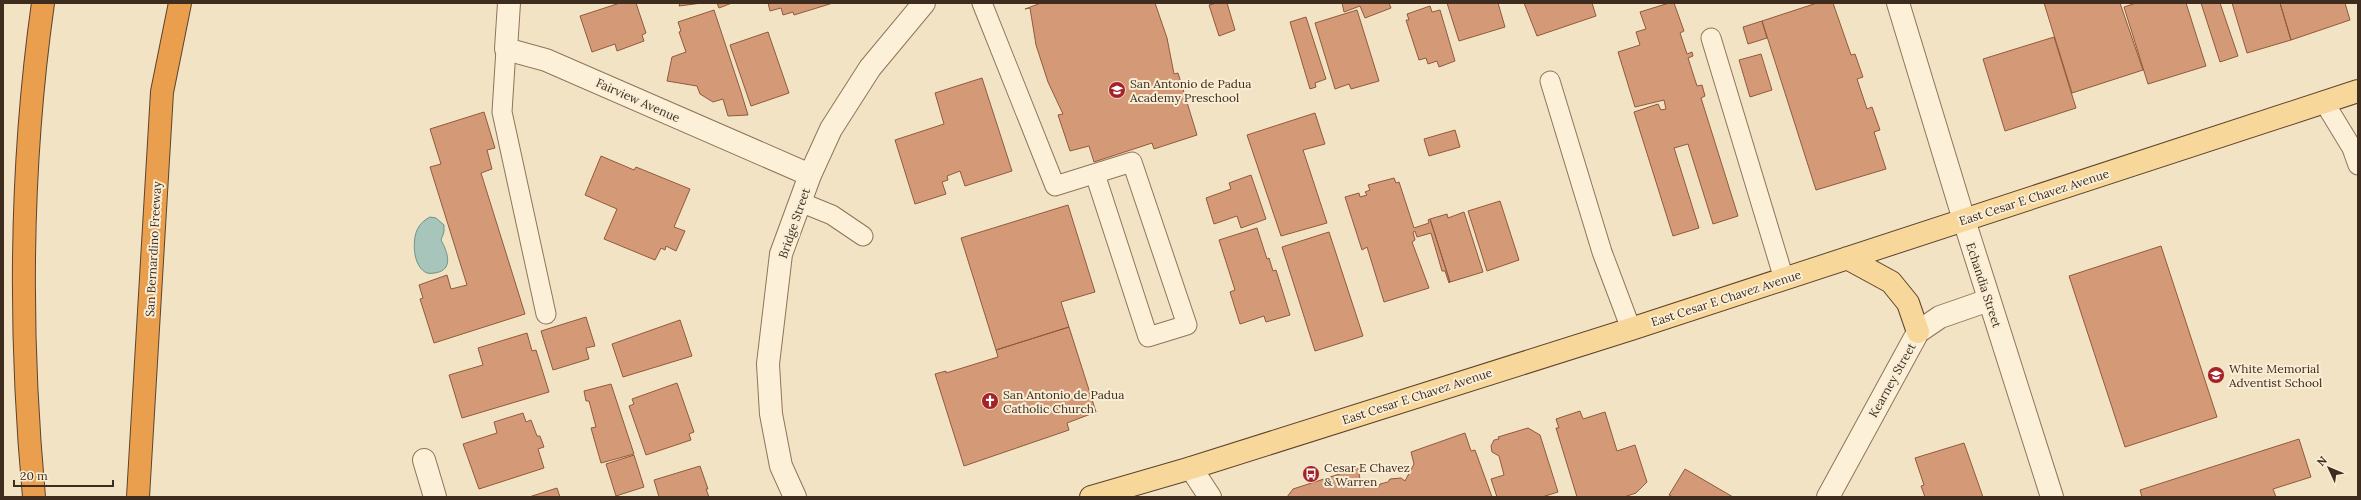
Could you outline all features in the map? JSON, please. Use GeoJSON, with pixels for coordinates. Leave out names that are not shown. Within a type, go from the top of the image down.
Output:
{"type":"FeatureCollection","features":[{"type":"Feature","properties":{"kind":"highway"},"geometry":{"type":"LineString","coordinates":[[34,497],[26,356],[24,248],[29,143],[43,3]]}},
{"type":"Feature","properties":{"kind":"highway","name":"San Bernardino Freeway"},"geometry":{"type":"LineString","coordinates":[[138,497],[162,92],[180,3]]}},
{"type":"Feature","properties":{"kind":"main road","name":"East Cesar E Chavez Avenue"},"geometry":{"type":"LineString","coordinates":[[1091,497],[1191,468],[1631,329],[2358,91]]}},
{"type":"Feature","properties":{"kind":"main road"},"geometry":{"type":"LineString","coordinates":[[1847,258],[1891,282],[1908,304],[1918,332]]}},
{"type":"Feature","properties":{"kind":"street"},"geometry":{"type":"LineString","coordinates":[[506,49],[509,3]]}},
{"type":"Feature","properties":{"kind":"street","name":"Bridge Street"},"geometry":{"type":"LineString","coordinates":[[795,497],[780,459],[771,414],[768,364],[781,254],[810,175],[831,129],[870,68],[924,3]]}},
{"type":"Feature","properties":{"kind":"street","name":"Echandia Street"},"geometry":{"type":"LineString","coordinates":[[1898,3],[1964,220],[2052,497]]}},
{"type":"Feature","properties":{"kind":"street","name":"Fairview Avenue"},"geometry":{"type":"LineString","coordinates":[[506,49],[546,60],[810,175]]}},
{"type":"Feature","properties":{"kind":"street","name":"Kearney Street"},"geometry":{"type":"LineString","coordinates":[[1828,497],[1918,332],[1940,317],[1989,300]]}},
{"type":"Feature","properties":{"kind":"street"},"geometry":{"type":"LineString","coordinates":[[424,460],[435,497]]}},
{"type":"Feature","properties":{"kind":"street"},"geometry":{"type":"LineString","coordinates":[[1191,468],[1210,497]]}},
{"type":"Feature","properties":{"kind":"lane"},"geometry":{"type":"LineString","coordinates":[[982,3],[1055,186],[1132,162],[1187,325],[1148,337],[1095,174]]}},
{"type":"Feature","properties":{"kind":"lane"},"geometry":{"type":"LineString","coordinates":[[1711,38],[1784,278]]}},
{"type":"Feature","properties":{"kind":"lane"},"geometry":{"type":"LineString","coordinates":[[506,49],[502,112],[546,314]]}},
{"type":"Feature","properties":{"kind":"lane"},"geometry":{"type":"LineString","coordinates":[[1550,81],[1602,252],[1631,329]]}},
{"type":"Feature","properties":{"kind":"lane"},"geometry":{"type":"LineString","coordinates":[[2324,102],[2352,148],[2358,166]]}},
{"type":"Feature","properties":{"kind":"lane"},"geometry":{"type":"LineString","coordinates":[[800,202],[832,215],[863,236]]}},
{"type":"Feature","properties":{"kind":"water"},"geometry":{"type":"Polygon","coordinates":[[[430,217],[436,218],[444,225],[444,232],[441,240],[447,253],[448,262],[444,270],[427,273],[422,270],[416,260],[414,241],[419,226],[430,217]]]}},
{"type":"Feature","properties":{"kind":"building"},"geometry":{"type":"Polygon","coordinates":[[[620,3],[636,3],[646,33],[642,35],[644,41],[617,51],[615,44],[592,52],[580,16],[620,3]]]}},
{"type":"Feature","properties":{"kind":"building"},"geometry":{"type":"Polygon","coordinates":[[[680,3],[702,3],[679,6],[680,3]]]}},
{"type":"Feature","properties":{"kind":"building"},"geometry":{"type":"Polygon","coordinates":[[[717,3],[732,3],[719,8],[717,3]]]}},
{"type":"Feature","properties":{"kind":"building"},"geometry":{"type":"Polygon","coordinates":[[[768,3],[833,3],[794,15],[793,12],[783,15],[781,8],[770,11],[768,3]]]}},
{"type":"Feature","properties":{"kind":"building","name":"San Antonio de Padua Academy Preschool"},"geometry":{"type":"Polygon","coordinates":[[[1041,3],[1155,3],[1167,38],[1174,74],[1178,73],[1197,135],[1154,149],[1152,143],[1094,162],[1089,146],[1070,151],[1058,115],[1063,114],[1048,82],[1036,45],[1030,8],[1025,9],[1041,3]]]}},
{"type":"Feature","properties":{"kind":"building"},"geometry":{"type":"Polygon","coordinates":[[[1227,3],[1235,30],[1219,36],[1209,5],[1227,3]]]}},
{"type":"Feature","properties":{"kind":"building"},"geometry":{"type":"Polygon","coordinates":[[[1342,3],[1389,3],[1391,8],[1365,18],[1360,6],[1344,12],[1342,3]]]}},
{"type":"Feature","properties":{"kind":"building"},"geometry":{"type":"Polygon","coordinates":[[[1447,3],[1498,3],[1505,27],[1459,41],[1447,3]]]}},
{"type":"Feature","properties":{"kind":"building"},"geometry":{"type":"Polygon","coordinates":[[[1524,3],[1592,3],[1596,16],[1537,36],[1524,3]]]}},
{"type":"Feature","properties":{"kind":"building"},"geometry":{"type":"Polygon","coordinates":[[[1669,3],[1674,3],[1684,31],[1680,33],[1687,54],[1692,52],[1693,56],[1688,58],[1697,86],[1702,85],[1705,96],[1701,98],[1738,216],[1713,224],[1688,144],[1674,148],[1699,228],[1673,236],[1634,112],[1658,104],[1661,110],[1666,109],[1664,100],[1635,107],[1618,52],[1640,45],[1636,32],[1646,29],[1640,12],[1669,3]]]}},
{"type":"Feature","properties":{"kind":"building"},"geometry":{"type":"Polygon","coordinates":[[[1817,3],[1833,3],[1851,55],[1855,54],[1863,77],[1857,79],[1867,109],[1872,107],[1880,130],[1874,132],[1886,169],[1816,190],[1762,21],[1817,3]]]}},
{"type":"Feature","properties":{"kind":"building"},"geometry":{"type":"Polygon","coordinates":[[[2044,3],[2120,3],[2143,70],[2072,93],[2044,3]]]}},
{"type":"Feature","properties":{"kind":"building"},"geometry":{"type":"Polygon","coordinates":[[[2136,3],[2186,3],[2206,66],[2148,84],[2124,7],[2136,3]]]}},
{"type":"Feature","properties":{"kind":"building"},"geometry":{"type":"Polygon","coordinates":[[[2201,3],[2220,3],[2238,56],[2220,62],[2201,3]]]}},
{"type":"Feature","properties":{"kind":"building"},"geometry":{"type":"Polygon","coordinates":[[[2232,3],[2280,3],[2291,40],[2247,53],[2232,3]]]}},
{"type":"Feature","properties":{"kind":"building"},"geometry":{"type":"Polygon","coordinates":[[[2280,3],[2345,3],[2350,20],[2291,40],[2280,3]]]}},
{"type":"Feature","properties":{"kind":"building"},"geometry":{"type":"Polygon","coordinates":[[[1430,6],[1432,12],[1440,10],[1455,61],[1439,67],[1437,61],[1428,64],[1426,58],[1419,60],[1406,20],[1409,20],[1407,14],[1430,6]]]}},
{"type":"Feature","properties":{"kind":"building"},"geometry":{"type":"Polygon","coordinates":[[[714,10],[748,115],[728,116],[723,99],[713,102],[700,94],[697,86],[667,81],[672,57],[686,52],[679,32],[681,31],[678,22],[714,10]]]}},
{"type":"Feature","properties":{"kind":"building"},"geometry":{"type":"Polygon","coordinates":[[[1357,10],[1379,81],[1351,89],[1349,84],[1335,89],[1315,23],[1357,10]]]}},
{"type":"Feature","properties":{"kind":"building"},"geometry":{"type":"Polygon","coordinates":[[[1306,17],[1326,79],[1315,83],[1316,87],[1310,89],[1290,22],[1306,17]]]}},
{"type":"Feature","properties":{"kind":"building"},"geometry":{"type":"Polygon","coordinates":[[[1762,21],[1767,38],[1748,44],[1743,27],[1762,21]]]}},
{"type":"Feature","properties":{"kind":"building"},"geometry":{"type":"Polygon","coordinates":[[[768,32],[789,93],[751,106],[730,45],[768,32]]]}},
{"type":"Feature","properties":{"kind":"building"},"geometry":{"type":"Polygon","coordinates":[[[2054,37],[2076,108],[2005,131],[1983,59],[2054,37]]]}},
{"type":"Feature","properties":{"kind":"building"},"geometry":{"type":"Polygon","coordinates":[[[1761,54],[1772,90],[1750,97],[1739,60],[1761,54]]]}},
{"type":"Feature","properties":{"kind":"building"},"geometry":{"type":"Polygon","coordinates":[[[982,78],[1012,171],[965,186],[960,171],[947,176],[948,180],[942,182],[946,194],[915,204],[895,140],[944,124],[935,93],[982,78]]]}},
{"type":"Feature","properties":{"kind":"building"},"geometry":{"type":"Polygon","coordinates":[[[484,112],[495,148],[487,150],[492,169],[481,173],[525,314],[434,343],[420,299],[423,298],[419,285],[447,275],[451,289],[467,285],[430,167],[441,164],[430,129],[484,112]]]}},
{"type":"Feature","properties":{"kind":"building"},"geometry":{"type":"Polygon","coordinates":[[[1315,113],[1325,144],[1303,150],[1327,223],[1281,236],[1247,135],[1315,113]]]}},
{"type":"Feature","properties":{"kind":"building"},"geometry":{"type":"Polygon","coordinates":[[[1455,130],[1460,147],[1429,156],[1424,139],[1455,130]]]}},
{"type":"Feature","properties":{"kind":"building"},"geometry":{"type":"Polygon","coordinates":[[[601,156],[634,170],[636,167],[690,189],[674,227],[685,231],[676,251],[666,246],[665,250],[661,248],[655,260],[604,239],[617,209],[585,195],[601,156]]]}},
{"type":"Feature","properties":{"kind":"building"},"geometry":{"type":"Polygon","coordinates":[[[1251,175],[1266,219],[1241,228],[1237,216],[1214,224],[1206,198],[1231,189],[1229,183],[1251,175]]]}},
{"type":"Feature","properties":{"kind":"building"},"geometry":{"type":"Polygon","coordinates":[[[1394,178],[1396,183],[1399,182],[1414,228],[1429,223],[1428,220],[1430,219],[1450,282],[1449,283],[1445,271],[1442,271],[1431,233],[1417,237],[1415,231],[1413,232],[1415,240],[1412,242],[1429,288],[1384,302],[1367,247],[1362,250],[1345,197],[1359,193],[1360,197],[1367,195],[1365,192],[1370,190],[1368,185],[1394,178]]]}},
{"type":"Feature","properties":{"kind":"building"},"geometry":{"type":"Polygon","coordinates":[[[1500,201],[1519,260],[1487,271],[1468,211],[1500,201]]]}},
{"type":"Feature","properties":{"kind":"building"},"geometry":{"type":"Polygon","coordinates":[[[1068,205],[1095,292],[1061,302],[1069,327],[996,350],[961,238],[1068,205]]]}},
{"type":"Feature","properties":{"kind":"building"},"geometry":{"type":"Polygon","coordinates":[[[1464,212],[1483,272],[1450,282],[1430,219],[1447,214],[1448,218],[1464,212]]]}},
{"type":"Feature","properties":{"kind":"building"},"geometry":{"type":"Polygon","coordinates":[[[1257,228],[1267,259],[1269,258],[1273,271],[1276,270],[1290,315],[1266,322],[1264,316],[1240,324],[1230,292],[1235,290],[1219,240],[1257,228]]]}},
{"type":"Feature","properties":{"kind":"building"},"geometry":{"type":"Polygon","coordinates":[[[1329,232],[1363,336],[1315,351],[1282,247],[1329,232]]]}},
{"type":"Feature","properties":{"kind":"building"},"geometry":{"type":"Polygon","coordinates":[[[2161,246],[2217,417],[2125,447],[2069,276],[2161,246]]]}},
{"type":"Feature","properties":{"kind":"building"},"geometry":{"type":"Polygon","coordinates":[[[586,317],[595,346],[586,348],[589,359],[553,370],[541,331],[586,317]]]}},
{"type":"Feature","properties":{"kind":"building"},"geometry":{"type":"Polygon","coordinates":[[[680,320],[692,356],[623,377],[612,344],[680,320]]]}},
{"type":"Feature","properties":{"kind":"building"},"geometry":{"type":"Polygon","coordinates":[[[1069,327],[1096,412],[1067,423],[1069,430],[964,466],[935,374],[946,371],[946,373],[998,357],[996,350],[1069,327]]]}},
{"type":"Feature","properties":{"kind":"building"},"geometry":{"type":"Polygon","coordinates":[[[527,333],[532,351],[536,350],[549,392],[462,418],[449,375],[483,365],[478,348],[527,333]]]}},
{"type":"Feature","properties":{"kind":"building"},"geometry":{"type":"Polygon","coordinates":[[[677,383],[694,432],[689,434],[691,440],[646,455],[629,406],[634,404],[632,399],[677,383]]]}},
{"type":"Feature","properties":{"kind":"building"},"geometry":{"type":"Polygon","coordinates":[[[611,384],[634,454],[601,463],[591,428],[596,427],[589,401],[586,401],[584,391],[611,384]]]}},
{"type":"Feature","properties":{"kind":"building"},"geometry":{"type":"Polygon","coordinates":[[[1580,411],[1583,419],[1605,412],[1617,451],[1635,445],[1647,482],[1636,493],[1624,497],[1577,497],[1556,428],[1559,428],[1556,419],[1580,411]]]}},
{"type":"Feature","properties":{"kind":"building"},"geometry":{"type":"Polygon","coordinates":[[[523,413],[526,422],[531,420],[537,436],[540,436],[544,447],[538,449],[544,468],[479,489],[463,444],[497,433],[494,422],[523,413]]]}},
{"type":"Feature","properties":{"kind":"building"},"geometry":{"type":"Polygon","coordinates":[[[1528,428],[1540,435],[1558,492],[1542,497],[1497,497],[1491,479],[1504,475],[1499,456],[1492,452],[1491,446],[1494,440],[1499,439],[1498,437],[1528,428]]]}},
{"type":"Feature","properties":{"kind":"building"},"geometry":{"type":"Polygon","coordinates":[[[1465,433],[1471,451],[1475,450],[1492,497],[1287,497],[1293,489],[1358,468],[1360,479],[1378,488],[1380,484],[1388,482],[1390,479],[1401,478],[1405,481],[1414,464],[1411,452],[1465,433]]]}},
{"type":"Feature","properties":{"kind":"building"},"geometry":{"type":"Polygon","coordinates":[[[2299,439],[2311,477],[2273,489],[2276,497],[2142,497],[2140,490],[2299,439]]]}},
{"type":"Feature","properties":{"kind":"building"},"geometry":{"type":"Polygon","coordinates":[[[1964,443],[1983,497],[1925,497],[1921,486],[1924,485],[1915,458],[1964,443]]]}},
{"type":"Feature","properties":{"kind":"building"},"geometry":{"type":"Polygon","coordinates":[[[634,455],[644,487],[616,496],[606,464],[634,455]]]}},
{"type":"Feature","properties":{"kind":"building"},"geometry":{"type":"Polygon","coordinates":[[[700,466],[708,489],[706,489],[709,497],[659,497],[654,480],[700,466]]]}},
{"type":"Feature","properties":{"kind":"building"},"geometry":{"type":"Polygon","coordinates":[[[1685,469],[1733,497],[1673,497],[1669,495],[1685,469]]]}},
{"type":"Feature","properties":{"kind":"building"},"geometry":{"type":"Polygon","coordinates":[[[557,488],[560,497],[529,497],[557,488]]]}},
{"type":"Feature","properties":{"kind":"place","name":"San Antonio de Padua Academy Preschool"},"geometry":{"type":"Point","coordinates":[1117,90]}},
{"type":"Feature","properties":{"kind":"place","name":"White Memorial Adventist School"},"geometry":{"type":"Point","coordinates":[2216,375]}},
{"type":"Feature","properties":{"kind":"place","name":"San Antonio de Padua Catholic Church"},"geometry":{"type":"Point","coordinates":[990,401]}},
{"type":"Feature","properties":{"kind":"place","name":"Cesar E Chavez & Warren"},"geometry":{"type":"Point","coordinates":[1311,474]}}]}
